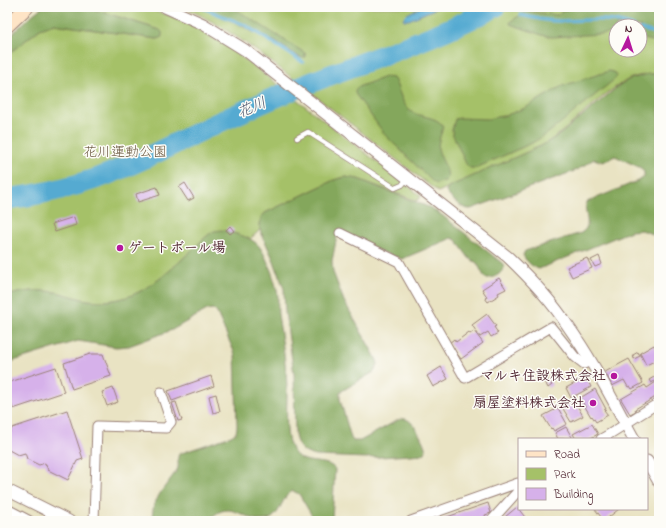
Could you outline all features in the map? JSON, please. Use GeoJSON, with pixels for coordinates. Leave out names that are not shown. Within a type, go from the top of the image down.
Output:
{"type":"FeatureCollection","features":[{"type":"Feature","properties":{"kind":"main road"},"geometry":{"type":"LineString","coordinates":[[7,26],[27,7]]}},
{"type":"Feature","properties":{"kind":"street"},"geometry":{"type":"LineString","coordinates":[[165,7],[188,16],[218,32],[245,50],[491,242],[520,268],[541,290],[577,339],[633,438]]}},
{"type":"Feature","properties":{"kind":"street"},"geometry":{"type":"LineString","coordinates":[[340,233],[399,262],[465,378],[551,327],[574,357],[584,364],[590,361]]}},
{"type":"Feature","properties":{"kind":"street"},"geometry":{"type":"LineString","coordinates":[[94,521],[97,426],[166,428],[171,422],[161,392]]}},
{"type":"Feature","properties":{"kind":"street"},"geometry":{"type":"LineString","coordinates":[[603,438],[634,417],[659,403]]}},
{"type":"Feature","properties":{"kind":"street"},"geometry":{"type":"LineString","coordinates":[[648,463],[659,482]]}},
{"type":"Feature","properties":{"kind":"street"},"geometry":{"type":"LineString","coordinates":[[411,521],[518,483]]}},
{"type":"Feature","properties":{"kind":"street"},"geometry":{"type":"LineString","coordinates":[[7,490],[69,521]]}},
{"type":"Feature","properties":{"kind":"street"},"geometry":{"type":"LineString","coordinates":[[491,521],[518,491]]}},
{"type":"Feature","properties":{"kind":"street"},"geometry":{"type":"LineString","coordinates":[[7,510],[28,521]]}},
{"type":"Feature","properties":{"kind":"lane"},"geometry":{"type":"LineString","coordinates":[[297,138],[308,132],[395,188],[402,185],[408,177]]}},
{"type":"Feature","properties":{"kind":"green space"},"geometry":{"type":"Polygon","coordinates":[[[42,7],[87,7],[160,30],[162,32],[162,36],[161,38],[157,39],[54,24],[40,29],[7,55],[7,39],[42,7]]]}},
{"type":"Feature","properties":{"kind":"green space","name":"花川運動公園"},"geometry":{"type":"Polygon","coordinates":[[[87,7],[142,7],[171,16],[200,30],[228,47],[285,90],[299,83],[245,43],[218,25],[188,9],[188,7],[659,7],[659,74],[644,75],[629,79],[596,102],[554,138],[543,145],[438,192],[305,88],[291,95],[421,196],[417,201],[358,179],[345,177],[334,180],[265,213],[259,224],[260,230],[250,239],[229,232],[213,232],[165,274],[135,294],[118,299],[99,301],[78,298],[57,292],[42,291],[21,292],[7,296],[7,55],[40,29],[54,24],[157,39],[161,38],[160,30],[87,7]]]}},
{"type":"Feature","properties":{"kind":"green space"},"geometry":{"type":"Polygon","coordinates":[[[204,7],[232,7],[305,53],[306,57],[301,58],[274,41],[262,37],[236,23],[206,10],[204,7]]]}},
{"type":"Feature","properties":{"kind":"green space"},"geometry":{"type":"Polygon","coordinates":[[[569,7],[630,7],[638,14],[642,13],[649,7],[659,7],[659,43],[648,40],[648,18],[608,18],[608,34],[552,37],[510,24],[511,21],[527,11],[557,15],[569,7]]]}},
{"type":"Feature","properties":{"kind":"green space"},"geometry":{"type":"Polygon","coordinates":[[[609,71],[614,72],[617,76],[615,79],[547,134],[532,143],[476,168],[470,168],[466,164],[453,135],[452,130],[455,119],[488,119],[507,115],[525,108],[562,86],[609,71]]]}},
{"type":"Feature","properties":{"kind":"green space"},"geometry":{"type":"Polygon","coordinates":[[[648,74],[659,74],[659,237],[642,230],[631,231],[539,269],[530,264],[523,255],[525,251],[581,233],[587,226],[587,202],[644,177],[644,172],[641,168],[615,156],[603,162],[594,159],[577,170],[471,209],[461,206],[446,192],[448,187],[543,145],[559,135],[621,84],[630,79],[648,74]]]}},
{"type":"Feature","properties":{"kind":"green space"},"geometry":{"type":"Polygon","coordinates":[[[385,77],[393,78],[409,110],[413,113],[432,118],[440,122],[443,126],[438,148],[448,174],[448,178],[445,181],[436,184],[432,181],[386,136],[356,95],[355,90],[358,87],[385,77]]]}},
{"type":"Feature","properties":{"kind":"green space"},"geometry":{"type":"Polygon","coordinates":[[[346,177],[358,179],[431,208],[443,216],[504,266],[502,271],[497,275],[491,278],[485,278],[477,263],[469,258],[456,240],[452,238],[402,259],[337,236],[332,261],[333,272],[344,301],[378,364],[374,372],[340,392],[340,399],[351,438],[353,441],[360,441],[398,420],[405,419],[413,425],[424,443],[426,451],[424,454],[366,458],[315,456],[301,449],[296,439],[294,374],[285,312],[284,289],[274,261],[260,230],[259,224],[265,213],[334,180],[346,177]]]}},
{"type":"Feature","properties":{"kind":"green space"},"geometry":{"type":"Polygon","coordinates":[[[222,230],[244,237],[256,243],[263,252],[269,265],[278,293],[278,314],[286,373],[288,440],[294,453],[299,457],[306,460],[331,465],[335,469],[332,521],[315,521],[299,494],[293,491],[289,493],[277,513],[270,519],[254,519],[233,511],[224,510],[206,520],[197,522],[153,521],[152,514],[156,500],[177,470],[179,454],[236,433],[235,354],[217,313],[213,309],[207,310],[172,330],[129,346],[116,347],[78,341],[7,363],[7,296],[28,291],[42,291],[57,292],[78,298],[99,301],[118,299],[135,294],[150,285],[180,262],[208,235],[214,231],[222,230]]]}},
{"type":"Feature","properties":{"kind":"water"},"geometry":{"type":"Polygon","coordinates":[[[421,7],[439,7],[409,20],[404,20],[403,18],[407,14],[421,7]]]}},
{"type":"Feature","properties":{"kind":"water"},"geometry":{"type":"Polygon","coordinates":[[[22,189],[24,204],[7,203],[7,194],[22,189]]]}},
{"type":"Feature","properties":{"kind":"building"},"geometry":{"type":"Polygon","coordinates":[[[185,183],[194,198],[188,201],[179,187],[185,183]]]}},
{"type":"Feature","properties":{"kind":"building"},"geometry":{"type":"Polygon","coordinates":[[[157,187],[160,195],[138,202],[136,194],[157,187]]]}},
{"type":"Feature","properties":{"kind":"building"},"geometry":{"type":"Polygon","coordinates":[[[74,217],[76,225],[55,232],[52,224],[74,217]]]}},
{"type":"Feature","properties":{"kind":"building"},"geometry":{"type":"Polygon","coordinates":[[[230,226],[234,231],[230,234],[226,230],[230,226]]]}},
{"type":"Feature","properties":{"kind":"building"},"geometry":{"type":"Polygon","coordinates":[[[599,256],[602,264],[595,267],[591,260],[599,256]]]}},
{"type":"Feature","properties":{"kind":"building"},"geometry":{"type":"Polygon","coordinates":[[[587,258],[592,268],[572,277],[567,267],[587,258]]]}},
{"type":"Feature","properties":{"kind":"building"},"geometry":{"type":"Polygon","coordinates":[[[499,278],[506,289],[498,293],[499,295],[488,302],[482,289],[499,278]]]}},
{"type":"Feature","properties":{"kind":"building"},"geometry":{"type":"Polygon","coordinates":[[[487,314],[496,326],[494,327],[498,333],[491,337],[488,332],[480,337],[472,325],[487,314]]]}},
{"type":"Feature","properties":{"kind":"building"},"geometry":{"type":"Polygon","coordinates":[[[474,331],[483,343],[461,359],[449,343],[454,339],[456,342],[469,332],[470,334],[474,331]]]}},
{"type":"Feature","properties":{"kind":"building"},"geometry":{"type":"Polygon","coordinates":[[[654,345],[659,355],[659,359],[646,365],[640,353],[654,345]]]}},
{"type":"Feature","properties":{"kind":"building"},"geometry":{"type":"Polygon","coordinates":[[[638,352],[640,356],[634,359],[633,355],[638,352]]]}},
{"type":"Feature","properties":{"kind":"building"},"geometry":{"type":"Polygon","coordinates":[[[90,354],[103,354],[111,376],[72,389],[64,363],[90,354]]]}},
{"type":"Feature","properties":{"kind":"building"},"geometry":{"type":"Polygon","coordinates":[[[629,359],[643,383],[632,389],[630,386],[628,387],[624,380],[612,386],[605,372],[629,359]]]}},
{"type":"Feature","properties":{"kind":"building"},"geometry":{"type":"Polygon","coordinates":[[[56,367],[64,392],[13,409],[10,400],[7,401],[7,383],[56,367]]]}},
{"type":"Feature","properties":{"kind":"building"},"geometry":{"type":"Polygon","coordinates":[[[441,367],[448,379],[433,387],[427,376],[441,367]]]}},
{"type":"Feature","properties":{"kind":"building"},"geometry":{"type":"Polygon","coordinates":[[[659,374],[659,379],[651,383],[649,380],[659,374]]]}},
{"type":"Feature","properties":{"kind":"building"},"geometry":{"type":"Polygon","coordinates":[[[211,376],[214,386],[172,401],[168,391],[211,376]]]}},
{"type":"Feature","properties":{"kind":"building"},"geometry":{"type":"Polygon","coordinates":[[[586,377],[591,387],[571,398],[566,388],[586,377]]]}},
{"type":"Feature","properties":{"kind":"building"},"geometry":{"type":"Polygon","coordinates":[[[549,380],[552,385],[548,388],[545,382],[549,380]]]}},
{"type":"Feature","properties":{"kind":"building"},"geometry":{"type":"Polygon","coordinates":[[[659,380],[659,395],[635,409],[636,411],[630,414],[621,399],[645,385],[647,388],[659,380]]]}},
{"type":"Feature","properties":{"kind":"building"},"geometry":{"type":"Polygon","coordinates":[[[113,388],[118,402],[107,406],[102,392],[113,388]]]}},
{"type":"Feature","properties":{"kind":"building"},"geometry":{"type":"Polygon","coordinates":[[[595,389],[606,409],[604,410],[608,415],[596,422],[592,416],[591,417],[580,398],[595,389]]]}},
{"type":"Feature","properties":{"kind":"building"},"geometry":{"type":"Polygon","coordinates":[[[216,394],[220,411],[213,413],[209,396],[216,394]]]}},
{"type":"Feature","properties":{"kind":"building"},"geometry":{"type":"Polygon","coordinates":[[[574,400],[583,416],[571,422],[562,407],[574,400]]]}},
{"type":"Feature","properties":{"kind":"building"},"geometry":{"type":"Polygon","coordinates":[[[176,402],[182,420],[178,421],[172,403],[176,402]]]}},
{"type":"Feature","properties":{"kind":"building"},"geometry":{"type":"Polygon","coordinates":[[[558,408],[567,424],[554,431],[552,428],[551,429],[543,416],[558,408]]]}},
{"type":"Feature","properties":{"kind":"building"},"geometry":{"type":"Polygon","coordinates":[[[67,410],[83,459],[77,461],[68,480],[48,470],[45,463],[39,465],[27,459],[25,453],[18,455],[7,449],[7,437],[12,428],[67,410]]]}},
{"type":"Feature","properties":{"kind":"building"},"geometry":{"type":"Polygon","coordinates":[[[592,424],[598,434],[591,438],[575,438],[573,434],[592,424]]]}},
{"type":"Feature","properties":{"kind":"building"},"geometry":{"type":"Polygon","coordinates":[[[566,427],[572,438],[558,438],[555,433],[566,427]]]}},
{"type":"Feature","properties":{"kind":"building"},"geometry":{"type":"Polygon","coordinates":[[[488,503],[491,513],[485,515],[486,519],[479,521],[445,521],[444,518],[488,503]]]}},
{"type":"Feature","properties":{"kind":"building"},"geometry":{"type":"Polygon","coordinates":[[[517,507],[528,521],[508,521],[505,517],[517,507]]]}},
{"type":"Feature","properties":{"kind":"building"},"geometry":{"type":"Polygon","coordinates":[[[596,510],[618,510],[604,521],[596,510]]]}},
{"type":"Feature","properties":{"kind":"waterway","name":"花川"},"geometry":{"type":"LineString","coordinates":[[7,199],[65,188],[98,178],[141,160],[259,104],[314,81],[444,31],[495,7]]}},
{"type":"Feature","properties":{"kind":"waterway"},"geometry":{"type":"LineString","coordinates":[[203,8],[245,25],[303,62]]}},
{"type":"Feature","properties":{"kind":"waterway"},"geometry":{"type":"LineString","coordinates":[[521,15],[553,21],[608,20]]}},
{"type":"Feature","properties":{"kind":"waterway"},"geometry":{"type":"LineString","coordinates":[[648,31],[659,34]]}},
{"type":"Feature","properties":{"kind":"waterway"},"geometry":{"type":"LineString","coordinates":[[316,72],[323,77]]}},
{"type":"Feature","properties":{"kind":"place","name":"ゲートボール場"},"geometry":{"type":"Point","coordinates":[120,248]}},
{"type":"Feature","properties":{"kind":"place","name":"マルキ住設株式会社"},"geometry":{"type":"Point","coordinates":[614,376]}},
{"type":"Feature","properties":{"kind":"place","name":"扇屋塗料株式会社"},"geometry":{"type":"Point","coordinates":[593,403]}}]}
